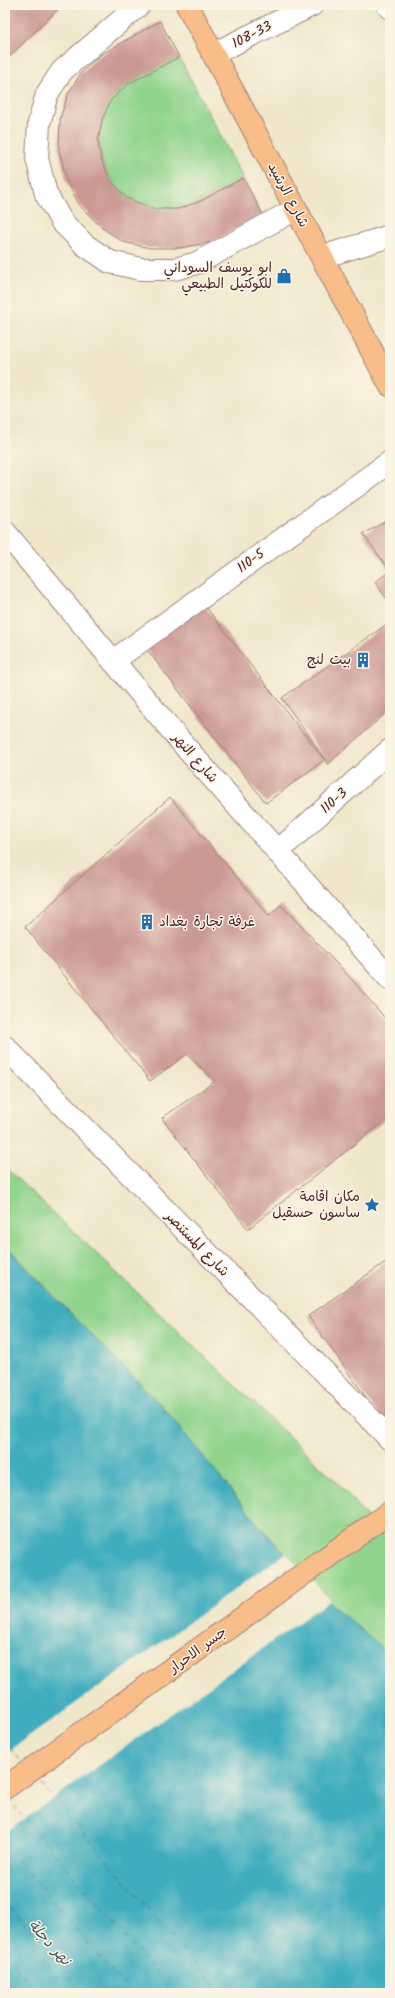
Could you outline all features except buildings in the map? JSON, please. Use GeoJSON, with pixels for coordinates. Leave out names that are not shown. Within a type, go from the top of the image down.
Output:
{"type":"FeatureCollection","features":[{"type":"Feature","properties":{"kind":"main road","name":"شارع الرشيد"},"geometry":{"type":"LineString","coordinates":[[187,5],[390,385]]}},
{"type":"Feature","properties":{"kind":"main road","name":"جسر الاحرار"},"geometry":{"type":"LineString","coordinates":[[5,1788],[390,1512]]}},
{"type":"Feature","properties":{"kind":"street"},"geometry":{"type":"LineString","coordinates":[[138,5],[62,71],[47,94],[39,123],[37,158],[46,194],[62,222],[85,245],[110,262],[141,269],[174,269],[197,263],[296,209]]}},
{"type":"Feature","properties":{"kind":"street","name":"108-33"},"geometry":{"type":"LineString","coordinates":[[213,54],[312,5]]}},
{"type":"Feature","properties":{"kind":"street"},"geometry":{"type":"LineString","coordinates":[[322,257],[390,236]]}},
{"type":"Feature","properties":{"kind":"street","name":"110-5"},"geometry":{"type":"LineString","coordinates":[[113,661],[390,462]]}},
{"type":"Feature","properties":{"kind":"street","name":"شارع النهر"},"geometry":{"type":"LineString","coordinates":[[5,532],[188,750],[390,979]]}},
{"type":"Feature","properties":{"kind":"street","name":"110-3"},"geometry":{"type":"LineString","coordinates":[[277,852],[390,750]]}},
{"type":"Feature","properties":{"kind":"street","name":"شارع المستنصر"},"geometry":{"type":"LineString","coordinates":[[5,1047],[390,1439]]}},
{"type":"Feature","properties":{"kind":"green space"},"geometry":{"type":"Polygon","coordinates":[[[179,57],[243,178],[212,196],[187,207],[178,209],[156,209],[137,203],[122,192],[110,177],[102,159],[99,140],[102,119],[110,100],[123,87],[179,57]]]}},
{"type":"Feature","properties":{"kind":"green space"},"geometry":{"type":"Polygon","coordinates":[[[5,1167],[335,1480],[390,1543],[390,1655],[334,1607],[258,1524],[161,1405],[5,1245],[5,1167]]]}},
{"type":"Feature","properties":{"kind":"water","name":"نهر دجلة"},"geometry":{"type":"Polygon","coordinates":[[[5,1245],[161,1405],[258,1524],[334,1607],[390,1655],[390,1993],[5,1993],[5,1245]]]}},
{"type":"Feature","properties":{"kind":"pier"},"geometry":{"type":"Polygon","coordinates":[[[286,1553],[330,1600],[5,1833],[5,1754],[286,1553]]]}},
{"type":"Feature","properties":{"kind":"ferry route"},"geometry":{"type":"LineString","coordinates":[[5,1742],[22,1762]]}},
{"type":"Feature","properties":{"kind":"ferry route"},"geometry":{"type":"LineString","coordinates":[[36,1777],[220,1993]]}},
{"type":"Feature","properties":{"kind":"ferry route"},"geometry":{"type":"LineString","coordinates":[[8,1799],[173,1993]]}},
{"type":"Feature","properties":{"kind":"ferry route"},"geometry":{"type":"LineString","coordinates":[[5,1845],[130,1993]]}},
{"type":"Feature","properties":{"kind":"ferry route"},"geometry":{"type":"LineString","coordinates":[[5,1901],[83,1993]]}},
{"type":"Feature","properties":{"kind":"ferry route"},"geometry":{"type":"LineString","coordinates":[[5,1953],[38,1993]]}},
{"type":"Feature","properties":{"kind":"place","name":"ابو يوسف السوداني للكوكتيل الطبيعي"},"geometry":{"type":"Point","coordinates":[284,276]}},
{"type":"Feature","properties":{"kind":"place","name":"بيت لنج"},"geometry":{"type":"Point","coordinates":[363,660]}},
{"type":"Feature","properties":{"kind":"place","name":"غرفة تجارة بغداد"},"geometry":{"type":"Point","coordinates":[147,922]}},
{"type":"Feature","properties":{"kind":"place","name":"مكان اقامة ساسون حسقيل"},"geometry":{"type":"Point","coordinates":[372,1205]}}]}
